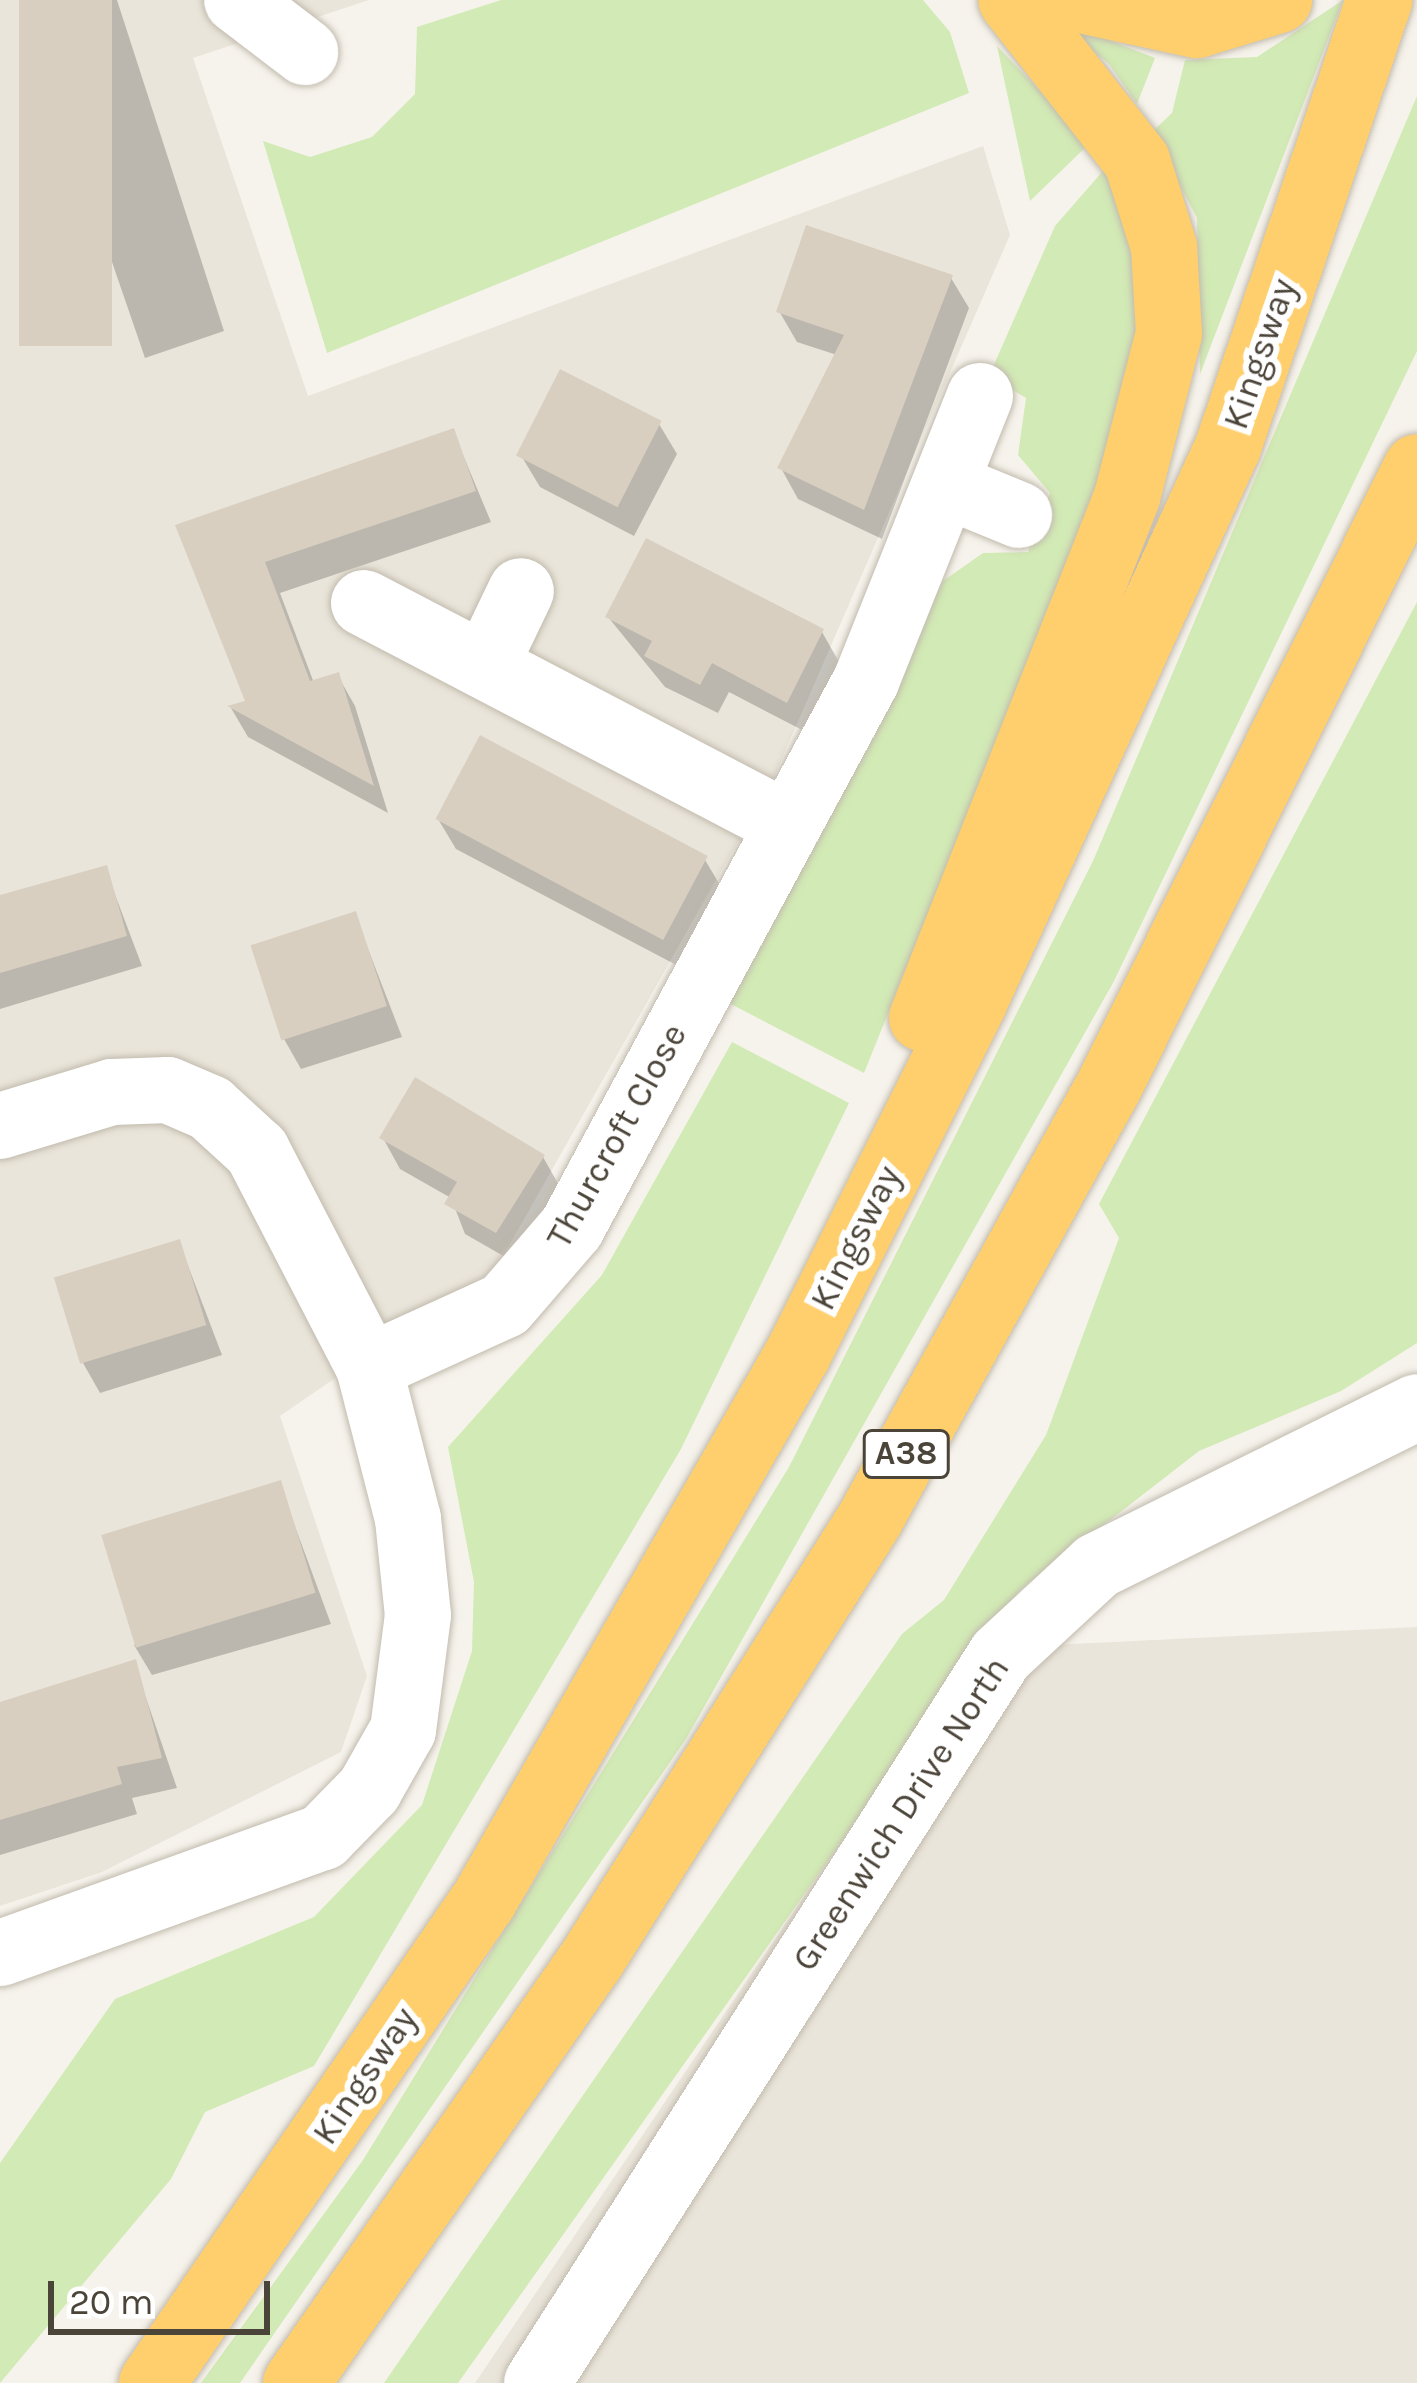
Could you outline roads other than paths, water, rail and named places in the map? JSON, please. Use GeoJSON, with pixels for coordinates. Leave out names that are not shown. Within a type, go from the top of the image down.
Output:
{"type":"FeatureCollection","features":[{"type":"Feature","properties":{"kind":"highway"},"geometry":{"type":"LineString","coordinates":[[798,1354],[1127,497],[1169,334],[1164,247],[1137,161],[1011,0]]}},
{"type":"Feature","properties":{"kind":"highway"},"geometry":{"type":"LineString","coordinates":[[1082,0],[1197,25],[1280,0]]}},
{"type":"Feature","properties":{"kind":"highway","name":"Kingsway"},"geometry":{"type":"LineString","coordinates":[[152,2383],[484,1900],[798,1354],[974,1002],[1228,447],[1379,0]]}},
{"type":"Feature","properties":{"kind":"highway","name":"A38"},"geometry":{"type":"LineString","coordinates":[[296,2383],[592,1959],[870,1519],[1120,1066],[1417,467]]}},
{"type":"Feature","properties":{"kind":"street"},"geometry":{"type":"LineString","coordinates":[[237,0],[305,52]]}},
{"type":"Feature","properties":{"kind":"street","name":"Thurcroft Close"},"geometry":{"type":"LineString","coordinates":[[368,1367],[472,1328],[541,1272],[866,681],[980,396]]}},
{"type":"Feature","properties":{"kind":"street"},"geometry":{"type":"LineString","coordinates":[[946,485],[1019,515]]}},
{"type":"Feature","properties":{"kind":"street"},"geometry":{"type":"LineString","coordinates":[[485,666],[521,591]]}},
{"type":"Feature","properties":{"kind":"street"},"geometry":{"type":"LineString","coordinates":[[364,603],[787,824]]}},
{"type":"Feature","properties":{"kind":"street"},"geometry":{"type":"LineString","coordinates":[[0,1126],[112,1092],[168,1090],[210,1108],[294,1209],[368,1367],[416,1578],[414,1693],[390,1759],[322,1837],[262,1867],[0,1953]]}},
{"type":"Feature","properties":{"kind":"street","name":"Greenwich Drive North"},"geometry":{"type":"LineString","coordinates":[[536,2383],[1001,1654],[1096,1567],[1417,1407]]}}]}
